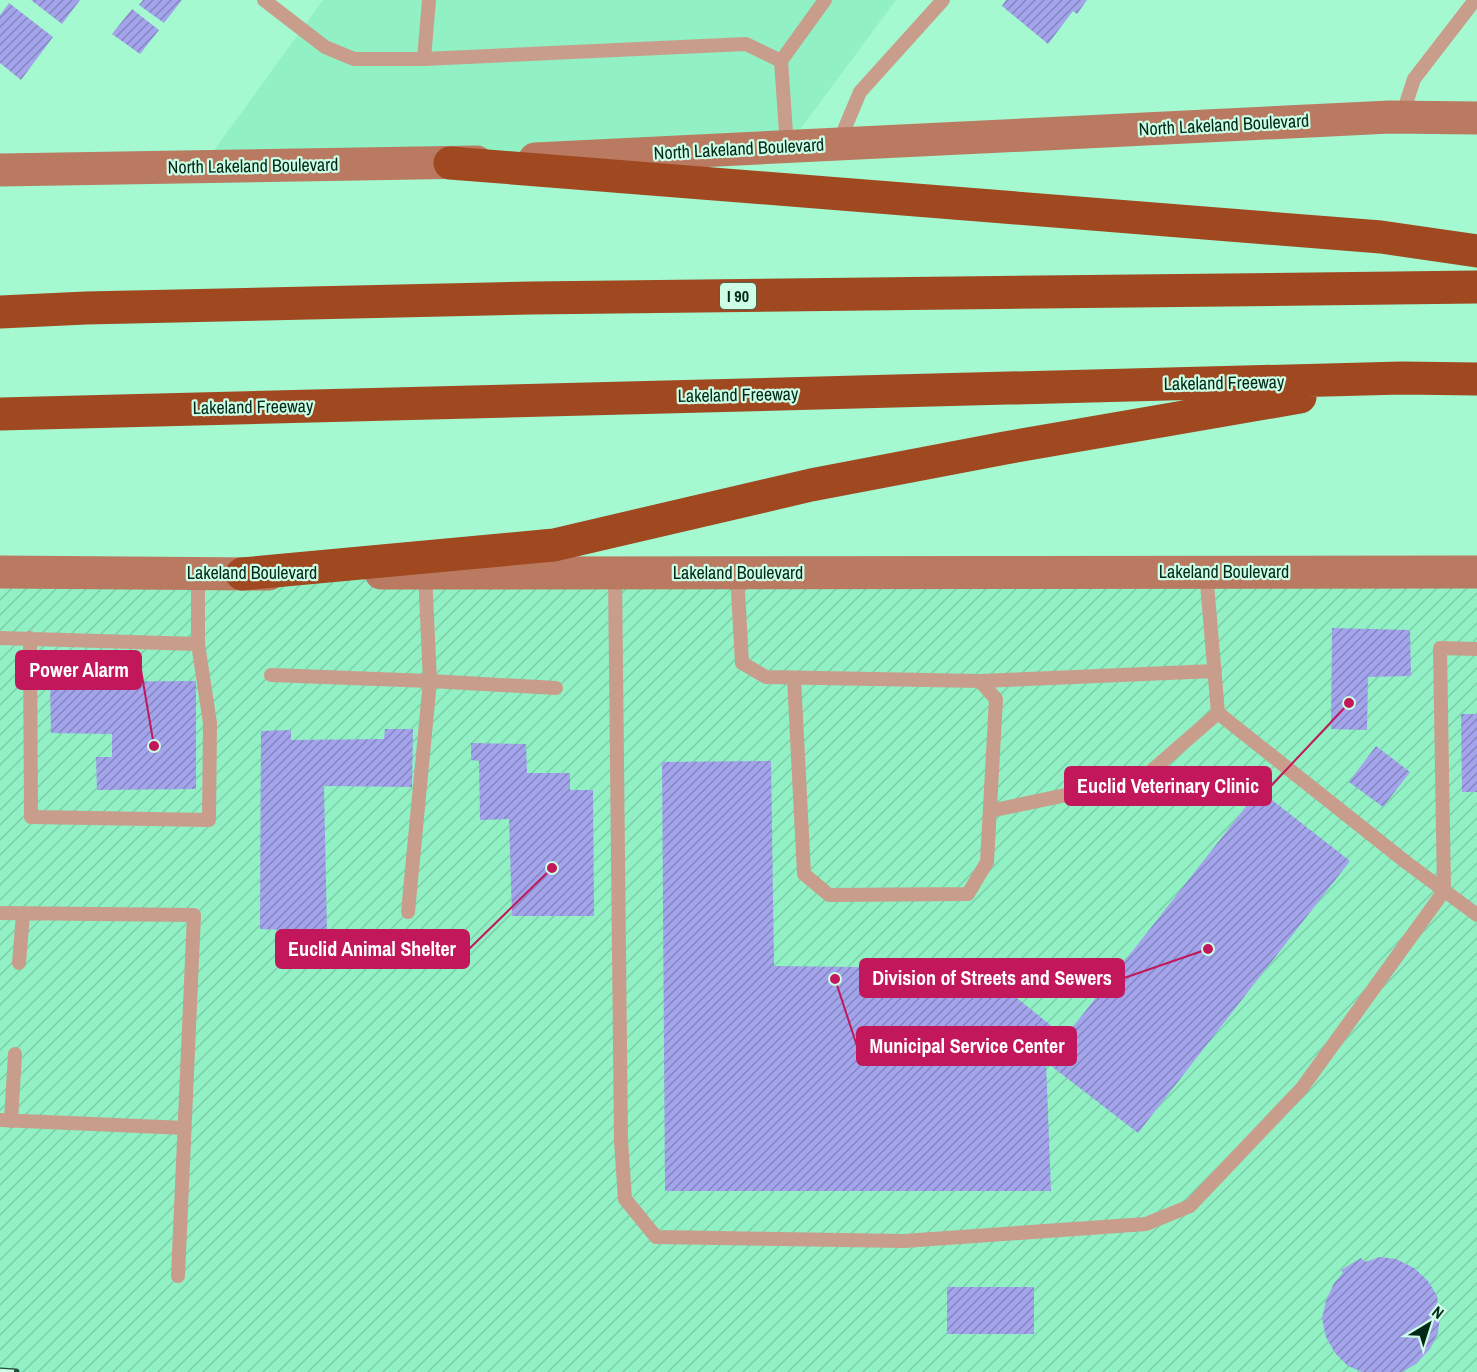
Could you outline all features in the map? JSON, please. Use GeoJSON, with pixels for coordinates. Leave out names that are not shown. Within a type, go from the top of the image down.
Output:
{"type":"FeatureCollection","features":[{"type":"Feature","properties":{"kind":"highway"},"geometry":{"type":"LineString","coordinates":[[450,163],[1381,237],[1477,251]]}},
{"type":"Feature","properties":{"kind":"highway","name":"I 90"},"geometry":{"type":"LineString","coordinates":[[0,312],[531,298],[1477,286]]}},
{"type":"Feature","properties":{"kind":"highway"},"geometry":{"type":"LineString","coordinates":[[242,574],[554,545],[811,485],[1005,448],[1402,378]]}},
{"type":"Feature","properties":{"kind":"highway","name":"Lakeland Freeway"},"geometry":{"type":"LineString","coordinates":[[0,414],[1402,378],[1477,379]]}},
{"type":"Feature","properties":{"kind":"street","name":"North Lakeland Boulevard"},"geometry":{"type":"LineString","coordinates":[[0,170],[450,163],[1401,118],[1477,117]]}},
{"type":"Feature","properties":{"kind":"street","name":"Lakeland Boulevard"},"geometry":{"type":"LineString","coordinates":[[0,572],[242,574],[1477,572]]}},
{"type":"Feature","properties":{"kind":"lane"},"geometry":{"type":"LineString","coordinates":[[264,0],[325,47],[354,59],[424,59],[746,44],[781,61]]}},
{"type":"Feature","properties":{"kind":"lane"},"geometry":{"type":"LineString","coordinates":[[424,59],[429,0]]}},
{"type":"Feature","properties":{"kind":"lane"},"geometry":{"type":"LineString","coordinates":[[787,147],[781,61],[825,0]]}},
{"type":"Feature","properties":{"kind":"lane"},"geometry":{"type":"LineString","coordinates":[[839,144],[860,92],[943,0]]}},
{"type":"Feature","properties":{"kind":"lane"},"geometry":{"type":"LineString","coordinates":[[1401,118],[1414,79],[1475,0]]}},
{"type":"Feature","properties":{"kind":"lane"},"geometry":{"type":"LineString","coordinates":[[1206,572],[1218,713],[1477,915]]}},
{"type":"Feature","properties":{"kind":"lane"},"geometry":{"type":"LineString","coordinates":[[30,638],[31,817],[209,820],[210,723],[198,644],[198,573]]}},
{"type":"Feature","properties":{"kind":"lane"},"geometry":{"type":"LineString","coordinates":[[408,912],[430,681],[425,573]]}},
{"type":"Feature","properties":{"kind":"lane"},"geometry":{"type":"LineString","coordinates":[[615,573],[621,1141],[625,1199],[656,1237],[904,1241],[1146,1224],[1190,1206],[1302,1088],[1444,891],[1440,648],[1477,649]]}},
{"type":"Feature","properties":{"kind":"lane"},"geometry":{"type":"LineString","coordinates":[[736,573],[742,663],[766,677],[980,681],[1215,671]]}},
{"type":"Feature","properties":{"kind":"lane"},"geometry":{"type":"LineString","coordinates":[[0,638],[198,644]]}},
{"type":"Feature","properties":{"kind":"lane"},"geometry":{"type":"LineString","coordinates":[[271,675],[556,688]]}},
{"type":"Feature","properties":{"kind":"lane"},"geometry":{"type":"LineString","coordinates":[[794,678],[804,874],[829,895],[968,894],[987,862],[990,811],[996,699],[980,681]]}},
{"type":"Feature","properties":{"kind":"lane"},"geometry":{"type":"LineString","coordinates":[[990,811],[1142,779],[1218,713]]}},
{"type":"Feature","properties":{"kind":"lane"},"geometry":{"type":"LineString","coordinates":[[0,913],[194,915],[178,1276]]}},
{"type":"Feature","properties":{"kind":"lane"},"geometry":{"type":"LineString","coordinates":[[19,963],[22,914]]}},
{"type":"Feature","properties":{"kind":"lane"},"geometry":{"type":"LineString","coordinates":[[15,1054],[6,1121],[185,1128]]}},
{"type":"Feature","properties":{"kind":"shaded area"},"geometry":{"type":"Polygon","coordinates":[[[323,0],[896,0],[787,147],[202,167],[323,0]]]}},
{"type":"Feature","properties":{"kind":"shaded area"},"geometry":{"type":"Polygon","coordinates":[[[0,572],[1477,572],[1477,1372],[0,1372],[0,572]]]}},
{"type":"Feature","properties":{"kind":"building"},"geometry":{"type":"Polygon","coordinates":[[[31,0],[80,0],[62,24],[31,0]]]}},
{"type":"Feature","properties":{"kind":"building"},"geometry":{"type":"Polygon","coordinates":[[[143,0],[182,0],[164,23],[139,5],[143,0]]]}},
{"type":"Feature","properties":{"kind":"building"},"geometry":{"type":"Polygon","coordinates":[[[1006,0],[1087,0],[1077,14],[1073,11],[1048,44],[1002,6],[1006,0]]]}},
{"type":"Feature","properties":{"kind":"building"},"geometry":{"type":"Polygon","coordinates":[[[9,3],[53,37],[21,80],[0,63],[0,15],[9,3]]]}},
{"type":"Feature","properties":{"kind":"building"},"geometry":{"type":"Polygon","coordinates":[[[132,9],[159,30],[140,54],[112,34],[132,9]]]}},
{"type":"Feature","properties":{"kind":"building"},"geometry":{"type":"Polygon","coordinates":[[[1332,628],[1410,630],[1411,676],[1368,677],[1367,730],[1331,729],[1332,628]]]}},
{"type":"Feature","properties":{"kind":"building"},"geometry":{"type":"Polygon","coordinates":[[[196,681],[196,789],[97,790],[96,757],[112,757],[112,734],[51,733],[50,682],[196,681]]]}},
{"type":"Feature","properties":{"kind":"building"},"geometry":{"type":"Polygon","coordinates":[[[1461,714],[1477,714],[1477,792],[1462,792],[1461,714]]]}},
{"type":"Feature","properties":{"kind":"building"},"geometry":{"type":"Polygon","coordinates":[[[385,729],[413,729],[412,787],[324,786],[327,932],[260,929],[261,731],[291,730],[291,740],[384,739],[385,729]]]}},
{"type":"Feature","properties":{"kind":"building"},"geometry":{"type":"Polygon","coordinates":[[[471,743],[526,744],[527,773],[570,773],[570,790],[593,790],[594,916],[512,916],[509,819],[480,820],[479,761],[471,760],[471,743]]]}},
{"type":"Feature","properties":{"kind":"building"},"geometry":{"type":"Polygon","coordinates":[[[1376,746],[1410,772],[1383,807],[1349,782],[1376,746]]]}},
{"type":"Feature","properties":{"kind":"building"},"geometry":{"type":"Polygon","coordinates":[[[771,761],[774,966],[1008,969],[1007,990],[1065,1037],[1259,790],[1350,861],[1138,1133],[1046,1062],[1051,1191],[665,1191],[662,762],[771,761]]]}},
{"type":"Feature","properties":{"kind":"building"},"geometry":{"type":"Polygon","coordinates":[[[1380,1257],[1396,1259],[1414,1268],[1428,1281],[1437,1296],[1440,1316],[1438,1333],[1430,1349],[1416,1364],[1402,1372],[1362,1372],[1348,1366],[1335,1353],[1326,1337],[1322,1318],[1334,1283],[1343,1273],[1341,1270],[1361,1258],[1365,1262],[1380,1257]]]}},
{"type":"Feature","properties":{"kind":"building"},"geometry":{"type":"Polygon","coordinates":[[[947,1287],[1034,1287],[1034,1334],[947,1334],[947,1287]]]}},
{"type":"Feature","properties":{"kind":"railway"},"geometry":{"type":"LineString","coordinates":[[0,1371],[16,1372]]}},
{"type":"Feature","properties":{"kind":"place","name":"Euclid Veterinary Clinic"},"geometry":{"type":"Point","coordinates":[1349,703]}},
{"type":"Feature","properties":{"kind":"place","name":"Power Alarm"},"geometry":{"type":"Point","coordinates":[154,746]}},
{"type":"Feature","properties":{"kind":"place","name":"Euclid Animal Shelter"},"geometry":{"type":"Point","coordinates":[552,868]}},
{"type":"Feature","properties":{"kind":"place","name":"Division of Streets and Sewers"},"geometry":{"type":"Point","coordinates":[1208,949]}},
{"type":"Feature","properties":{"kind":"place","name":"Municipal Service Center"},"geometry":{"type":"Point","coordinates":[835,979]}}]}
